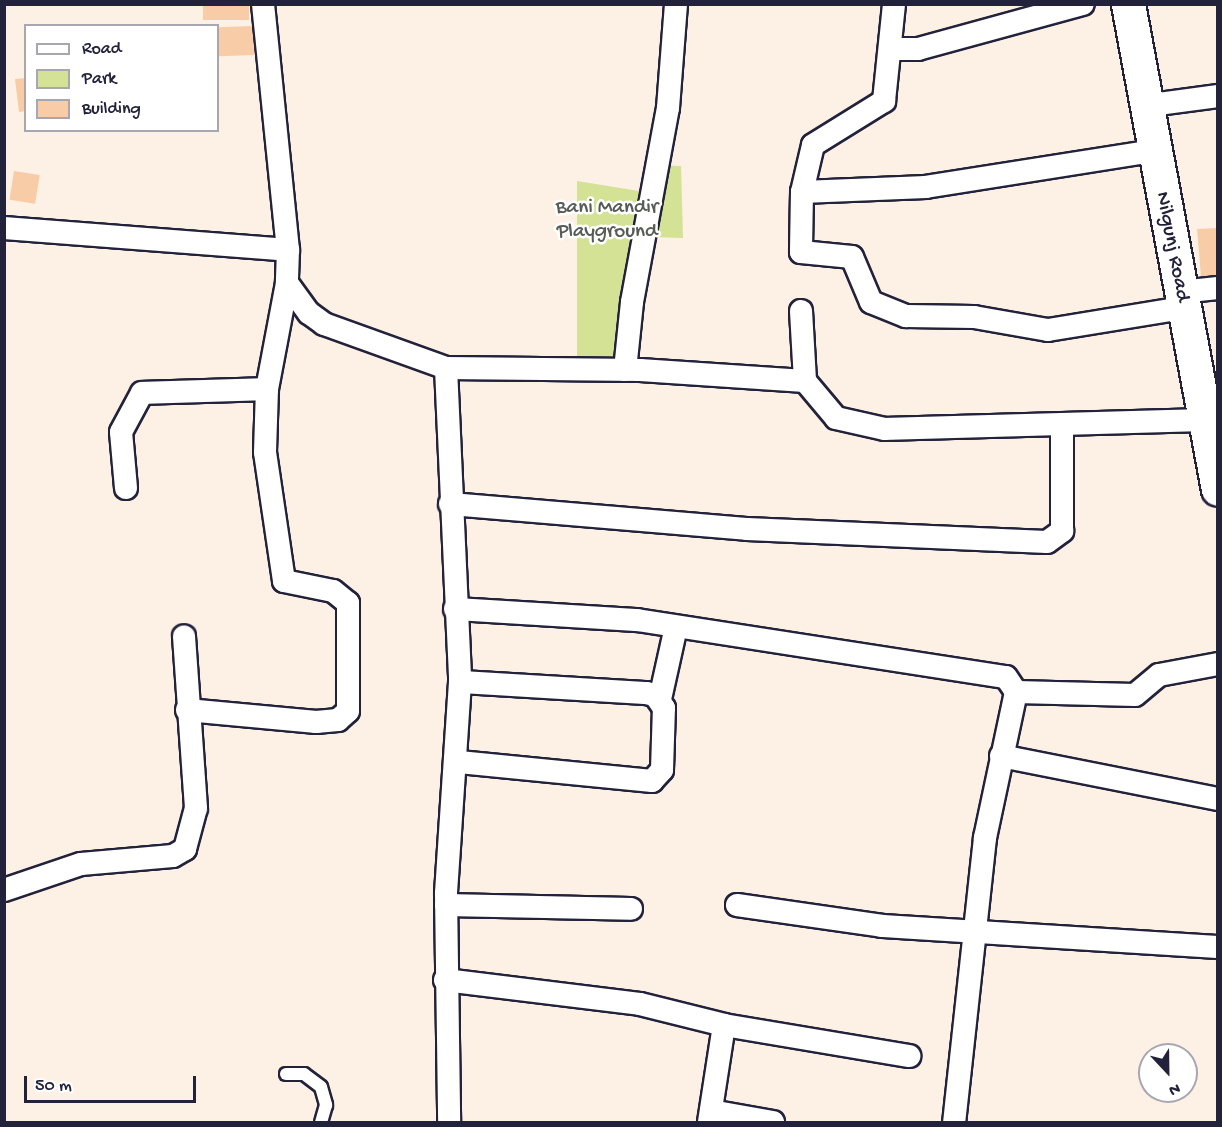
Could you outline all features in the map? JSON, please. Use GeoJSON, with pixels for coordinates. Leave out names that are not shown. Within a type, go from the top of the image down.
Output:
{"type":"FeatureCollection","features":[{"type":"Feature","properties":{"kind":"street"},"geometry":{"type":"LineString","coordinates":[[187,710],[316,722],[338,720],[348,711],[348,603],[333,591],[290,583],[282,575],[265,452],[267,389],[287,283],[288,250],[263,4]]}},
{"type":"Feature","properties":{"kind":"street"},"geometry":{"type":"LineString","coordinates":[[625,370],[632,302],[668,108],[676,4]]}},
{"type":"Feature","properties":{"kind":"street"},"geometry":{"type":"LineString","coordinates":[[894,4],[893,49],[884,101],[813,145],[802,192],[801,252],[852,258],[867,297],[890,312],[974,316],[1048,330],[1181,300],[1218,288]]}},
{"type":"Feature","properties":{"kind":"street"},"geometry":{"type":"LineString","coordinates":[[893,49],[918,49],[1083,4]]}},
{"type":"Feature","properties":{"kind":"street","name":"Nilgunj Road"},"geometry":{"type":"LineString","coordinates":[[1128,4],[1144,106],[1202,420],[1218,489]]}},
{"type":"Feature","properties":{"kind":"street"},"geometry":{"type":"LineString","coordinates":[[1144,106],[1218,96]]}},
{"type":"Feature","properties":{"kind":"street"},"geometry":{"type":"LineString","coordinates":[[802,192],[926,187],[1153,151]]}},
{"type":"Feature","properties":{"kind":"street"},"geometry":{"type":"LineString","coordinates":[[4,228],[288,250]]}},
{"type":"Feature","properties":{"kind":"street"},"geometry":{"type":"LineString","coordinates":[[287,283],[324,324],[446,369],[625,370],[805,381]]}},
{"type":"Feature","properties":{"kind":"street"},"geometry":{"type":"LineString","coordinates":[[801,311],[805,381],[824,409],[848,423],[885,429],[1062,426],[1202,420]]}},
{"type":"Feature","properties":{"kind":"street"},"geometry":{"type":"LineString","coordinates":[[446,369],[450,504],[460,682],[459,762],[446,905],[445,980],[449,1122]]}},
{"type":"Feature","properties":{"kind":"street"},"geometry":{"type":"LineString","coordinates":[[126,488],[121,432],[142,393],[267,389]]}},
{"type":"Feature","properties":{"kind":"street"},"geometry":{"type":"LineString","coordinates":[[450,504],[747,529],[1047,542],[1062,531],[1062,426]]}},
{"type":"Feature","properties":{"kind":"street"},"geometry":{"type":"LineString","coordinates":[[455,609],[637,620],[1006,676],[1016,692],[1001,756],[974,931],[954,1122]]}},
{"type":"Feature","properties":{"kind":"street"},"geometry":{"type":"LineString","coordinates":[[459,762],[652,781],[662,770],[664,708],[660,699],[676,627]]}},
{"type":"Feature","properties":{"kind":"street"},"geometry":{"type":"LineString","coordinates":[[4,890],[81,864],[181,854],[196,818],[187,710],[184,636]]}},
{"type":"Feature","properties":{"kind":"street"},"geometry":{"type":"LineString","coordinates":[[1016,692],[1135,695],[1159,675],[1218,664]]}},
{"type":"Feature","properties":{"kind":"street"},"geometry":{"type":"LineString","coordinates":[[460,682],[646,693],[660,699]]}},
{"type":"Feature","properties":{"kind":"street"},"geometry":{"type":"LineString","coordinates":[[1001,756],[1218,799]]}},
{"type":"Feature","properties":{"kind":"street"},"geometry":{"type":"LineString","coordinates":[[737,904],[882,926],[1218,947]]}},
{"type":"Feature","properties":{"kind":"street"},"geometry":{"type":"LineString","coordinates":[[446,905],[631,909]]}},
{"type":"Feature","properties":{"kind":"street"},"geometry":{"type":"LineString","coordinates":[[445,980],[640,1004],[724,1025],[909,1056]]}},
{"type":"Feature","properties":{"kind":"street"},"geometry":{"type":"LineString","coordinates":[[724,1025],[710,1117],[773,1122]]}},
{"type":"Feature","properties":{"kind":"lane"},"geometry":{"type":"LineString","coordinates":[[286,1074],[304,1074],[321,1087],[326,1105],[321,1122]]}},
{"type":"Feature","properties":{"kind":"green space","name":"Bani Mandir Playground"},"geometry":{"type":"Polygon","coordinates":[[[646,165],[681,166],[683,238],[653,237],[625,370],[577,368],[577,181],[639,191],[643,201],[646,165]]]}},
{"type":"Feature","properties":{"kind":"building"},"geometry":{"type":"Polygon","coordinates":[[[203,4],[249,4],[249,20],[203,20],[203,4]]]}},
{"type":"Feature","properties":{"kind":"building"},"geometry":{"type":"Polygon","coordinates":[[[253,26],[254,55],[219,56],[219,27],[253,26]]]}},
{"type":"Feature","properties":{"kind":"building"},"geometry":{"type":"Polygon","coordinates":[[[24,78],[24,111],[19,112],[15,79],[24,78]]]}},
{"type":"Feature","properties":{"kind":"building"},"geometry":{"type":"Polygon","coordinates":[[[14,171],[40,175],[35,204],[9,200],[14,171]]]}},
{"type":"Feature","properties":{"kind":"building"},"geometry":{"type":"Polygon","coordinates":[[[1218,228],[1218,276],[1201,277],[1197,229],[1218,228]]]}}]}
